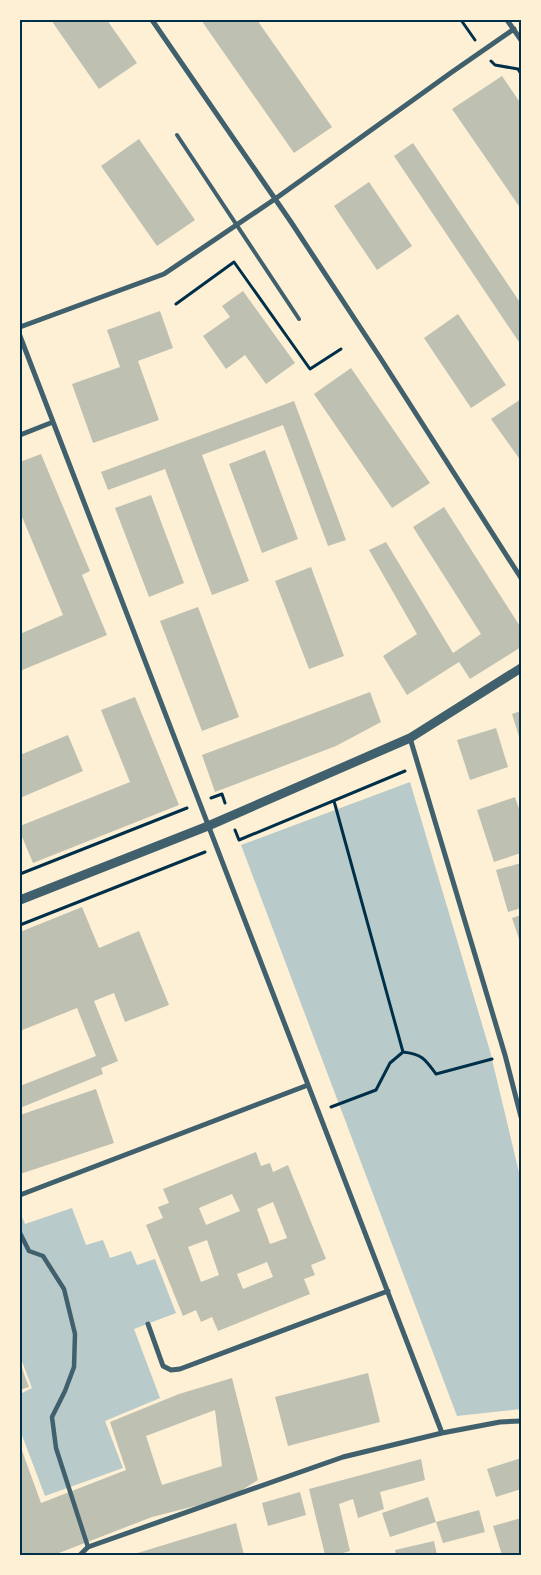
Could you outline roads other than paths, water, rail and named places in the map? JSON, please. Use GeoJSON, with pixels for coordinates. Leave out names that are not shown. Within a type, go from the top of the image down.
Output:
{"type":"FeatureCollection","features":[{"type":"Feature","properties":{"kind":"street"},"geometry":{"type":"LineString","coordinates":[[152,20],[382,359],[521,578]]}},
{"type":"Feature","properties":{"kind":"street"},"geometry":{"type":"LineString","coordinates":[[507,20],[521,40]]}},
{"type":"Feature","properties":{"kind":"street"},"geometry":{"type":"LineString","coordinates":[[20,328],[164,274],[275,199],[514,29]]}},
{"type":"Feature","properties":{"kind":"street"},"geometry":{"type":"LineString","coordinates":[[20,336],[442,1433]]}},
{"type":"Feature","properties":{"kind":"street"},"geometry":{"type":"LineString","coordinates":[[20,435],[53,422]]}},
{"type":"Feature","properties":{"kind":"street"},"geometry":{"type":"LineString","coordinates":[[20,900],[208,826],[410,738],[521,668]]}},
{"type":"Feature","properties":{"kind":"street"},"geometry":{"type":"LineString","coordinates":[[410,738],[505,1055],[521,1117]]}},
{"type":"Feature","properties":{"kind":"street"},"geometry":{"type":"LineString","coordinates":[[20,1195],[308,1085]]}},
{"type":"Feature","properties":{"kind":"street"},"geometry":{"type":"LineString","coordinates":[[20,1234],[29,1251],[44,1256],[64,1289],[75,1334],[74,1367],[52,1417],[56,1448],[88,1547]]}},
{"type":"Feature","properties":{"kind":"street"},"geometry":{"type":"LineString","coordinates":[[148,1324],[163,1366],[170,1370],[180,1370],[388,1292]]}},
{"type":"Feature","properties":{"kind":"street"},"geometry":{"type":"LineString","coordinates":[[80,1555],[88,1547],[343,1457],[442,1433],[500,1422],[521,1421]]}},
{"type":"Feature","properties":{"kind":"lane"},"geometry":{"type":"LineString","coordinates":[[177,135],[299,319]]}}]}
